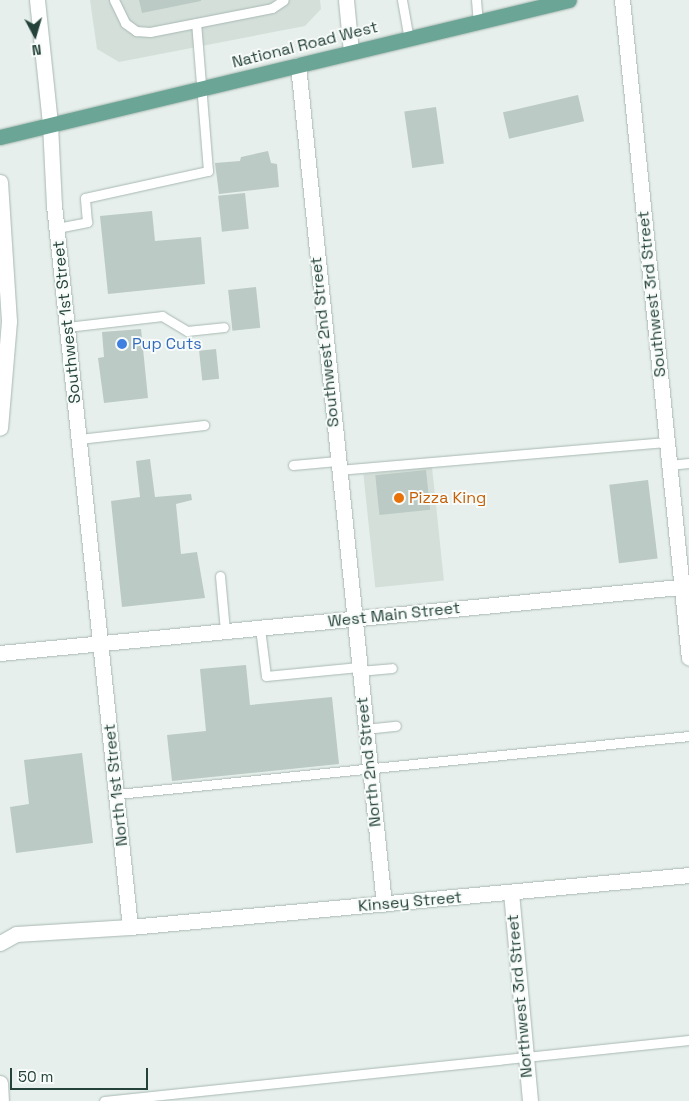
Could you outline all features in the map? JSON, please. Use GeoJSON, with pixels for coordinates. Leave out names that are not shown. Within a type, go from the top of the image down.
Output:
{"type":"FeatureCollection","features":[{"type":"Feature","properties":{"kind":"main road","name":"National Road West"},"geometry":{"type":"LineString","coordinates":[[0,137],[478,22],[536,4],[569,0]]}},
{"type":"Feature","properties":{"kind":"street","name":"Southwest 1st Street"},"geometry":{"type":"LineString","coordinates":[[37,0],[50,124],[57,228],[100,643]]}},
{"type":"Feature","properties":{"kind":"street"},"geometry":{"type":"LineString","coordinates":[[346,0],[351,52]]}},
{"type":"Feature","properties":{"kind":"street","name":"Southwest 3rd Street"},"geometry":{"type":"LineString","coordinates":[[622,0],[666,442],[685,587],[689,658]]}},
{"type":"Feature","properties":{"kind":"street","name":"Southwest 2nd Street"},"geometry":{"type":"LineString","coordinates":[[298,66],[354,619]]}},
{"type":"Feature","properties":{"kind":"street"},"geometry":{"type":"LineString","coordinates":[[0,182],[9,321],[0,428]]}},
{"type":"Feature","properties":{"kind":"street","name":"West Main Street"},"geometry":{"type":"LineString","coordinates":[[0,653],[685,587]]}},
{"type":"Feature","properties":{"kind":"street","name":"North 2nd Street"},"geometry":{"type":"LineString","coordinates":[[354,619],[384,904]]}},
{"type":"Feature","properties":{"kind":"street","name":"North 1st Street"},"geometry":{"type":"LineString","coordinates":[[100,643],[118,794],[130,927]]}},
{"type":"Feature","properties":{"kind":"street","name":"Kinsey Street"},"geometry":{"type":"LineString","coordinates":[[0,943],[16,934],[130,927],[689,875]]}},
{"type":"Feature","properties":{"kind":"street","name":"Northwest 3rd Street"},"geometry":{"type":"LineString","coordinates":[[510,892],[530,1101]]}},
{"type":"Feature","properties":{"kind":"street"},"geometry":{"type":"LineString","coordinates":[[0,1082],[1,1101]]}},
{"type":"Feature","properties":{"kind":"lane"},"geometry":{"type":"LineString","coordinates":[[114,0],[125,23],[136,31],[150,32],[272,8],[284,0]]}},
{"type":"Feature","properties":{"kind":"lane"},"geometry":{"type":"LineString","coordinates":[[402,0],[409,38]]}},
{"type":"Feature","properties":{"kind":"lane"},"geometry":{"type":"LineString","coordinates":[[476,0],[478,22]]}},
{"type":"Feature","properties":{"kind":"lane"},"geometry":{"type":"LineString","coordinates":[[57,228],[87,222],[85,198],[208,171],[196,23]]}},
{"type":"Feature","properties":{"kind":"lane"},"geometry":{"type":"LineString","coordinates":[[67,327],[162,316],[187,331],[224,327]]}},
{"type":"Feature","properties":{"kind":"lane"},"geometry":{"type":"LineString","coordinates":[[79,439],[204,425]]}},
{"type":"Feature","properties":{"kind":"lane"},"geometry":{"type":"LineString","coordinates":[[294,465],[338,466],[666,442]]}},
{"type":"Feature","properties":{"kind":"lane"},"geometry":{"type":"LineString","coordinates":[[669,465],[689,463]]}},
{"type":"Feature","properties":{"kind":"lane"},"geometry":{"type":"LineString","coordinates":[[220,576],[225,631]]}},
{"type":"Feature","properties":{"kind":"lane"},"geometry":{"type":"LineString","coordinates":[[260,628],[266,676],[392,668]]}},
{"type":"Feature","properties":{"kind":"lane"},"geometry":{"type":"LineString","coordinates":[[365,729],[396,726]]}},
{"type":"Feature","properties":{"kind":"lane"},"geometry":{"type":"LineString","coordinates":[[118,794],[689,736]]}},
{"type":"Feature","properties":{"kind":"lane"},"geometry":{"type":"LineString","coordinates":[[104,1101],[689,1040]]}},
{"type":"Feature","properties":{"kind":"shaded area"},"geometry":{"type":"Polygon","coordinates":[[[90,0],[320,0],[321,9],[305,26],[119,62],[97,49],[90,0]]]}},
{"type":"Feature","properties":{"kind":"shaded area"},"geometry":{"type":"Polygon","coordinates":[[[432,467],[444,580],[375,588],[363,474],[432,467]]]}},
{"type":"Feature","properties":{"kind":"building"},"geometry":{"type":"Polygon","coordinates":[[[139,0],[201,0],[201,1],[142,13],[139,0]]]}},
{"type":"Feature","properties":{"kind":"building"},"geometry":{"type":"Polygon","coordinates":[[[578,95],[584,121],[509,139],[503,112],[578,95]]]}},
{"type":"Feature","properties":{"kind":"building"},"geometry":{"type":"Polygon","coordinates":[[[436,107],[444,163],[412,168],[404,111],[436,107]]]}},
{"type":"Feature","properties":{"kind":"building"},"geometry":{"type":"Polygon","coordinates":[[[268,151],[271,163],[277,164],[279,187],[219,194],[215,163],[240,161],[241,157],[268,151]]]}},
{"type":"Feature","properties":{"kind":"building"},"geometry":{"type":"Polygon","coordinates":[[[245,193],[249,229],[222,232],[218,196],[245,193]]]}},
{"type":"Feature","properties":{"kind":"building"},"geometry":{"type":"Polygon","coordinates":[[[152,211],[155,241],[201,237],[205,284],[108,294],[100,216],[152,211]]]}},
{"type":"Feature","properties":{"kind":"building"},"geometry":{"type":"Polygon","coordinates":[[[256,287],[260,328],[232,331],[228,290],[256,287]]]}},
{"type":"Feature","properties":{"kind":"building"},"geometry":{"type":"Polygon","coordinates":[[[141,329],[148,398],[104,403],[98,358],[104,357],[102,332],[141,329]]]}},
{"type":"Feature","properties":{"kind":"building"},"geometry":{"type":"Polygon","coordinates":[[[216,349],[219,379],[202,381],[199,351],[216,349]]]}},
{"type":"Feature","properties":{"kind":"building"},"geometry":{"type":"Polygon","coordinates":[[[150,459],[155,497],[191,494],[192,500],[176,504],[181,554],[197,552],[205,598],[122,607],[111,501],[140,497],[136,461],[150,459]]]}},
{"type":"Feature","properties":{"kind":"building"},"geometry":{"type":"Polygon","coordinates":[[[426,470],[430,510],[379,515],[375,475],[426,470]]]}},
{"type":"Feature","properties":{"kind":"building"},"geometry":{"type":"Polygon","coordinates":[[[648,480],[658,558],[619,563],[609,485],[648,480]]]}},
{"type":"Feature","properties":{"kind":"building"},"geometry":{"type":"Polygon","coordinates":[[[246,665],[250,705],[332,697],[339,764],[172,781],[167,735],[206,731],[200,669],[246,665]]]}},
{"type":"Feature","properties":{"kind":"building"},"geometry":{"type":"Polygon","coordinates":[[[82,753],[93,843],[16,853],[10,807],[29,804],[24,760],[82,753]]]}},
{"type":"Feature","properties":{"kind":"place","name":"Pup Cuts"},"geometry":{"type":"Point","coordinates":[122,344]}},
{"type":"Feature","properties":{"kind":"place","name":"Pizza King"},"geometry":{"type":"Point","coordinates":[399,498]}}]}
